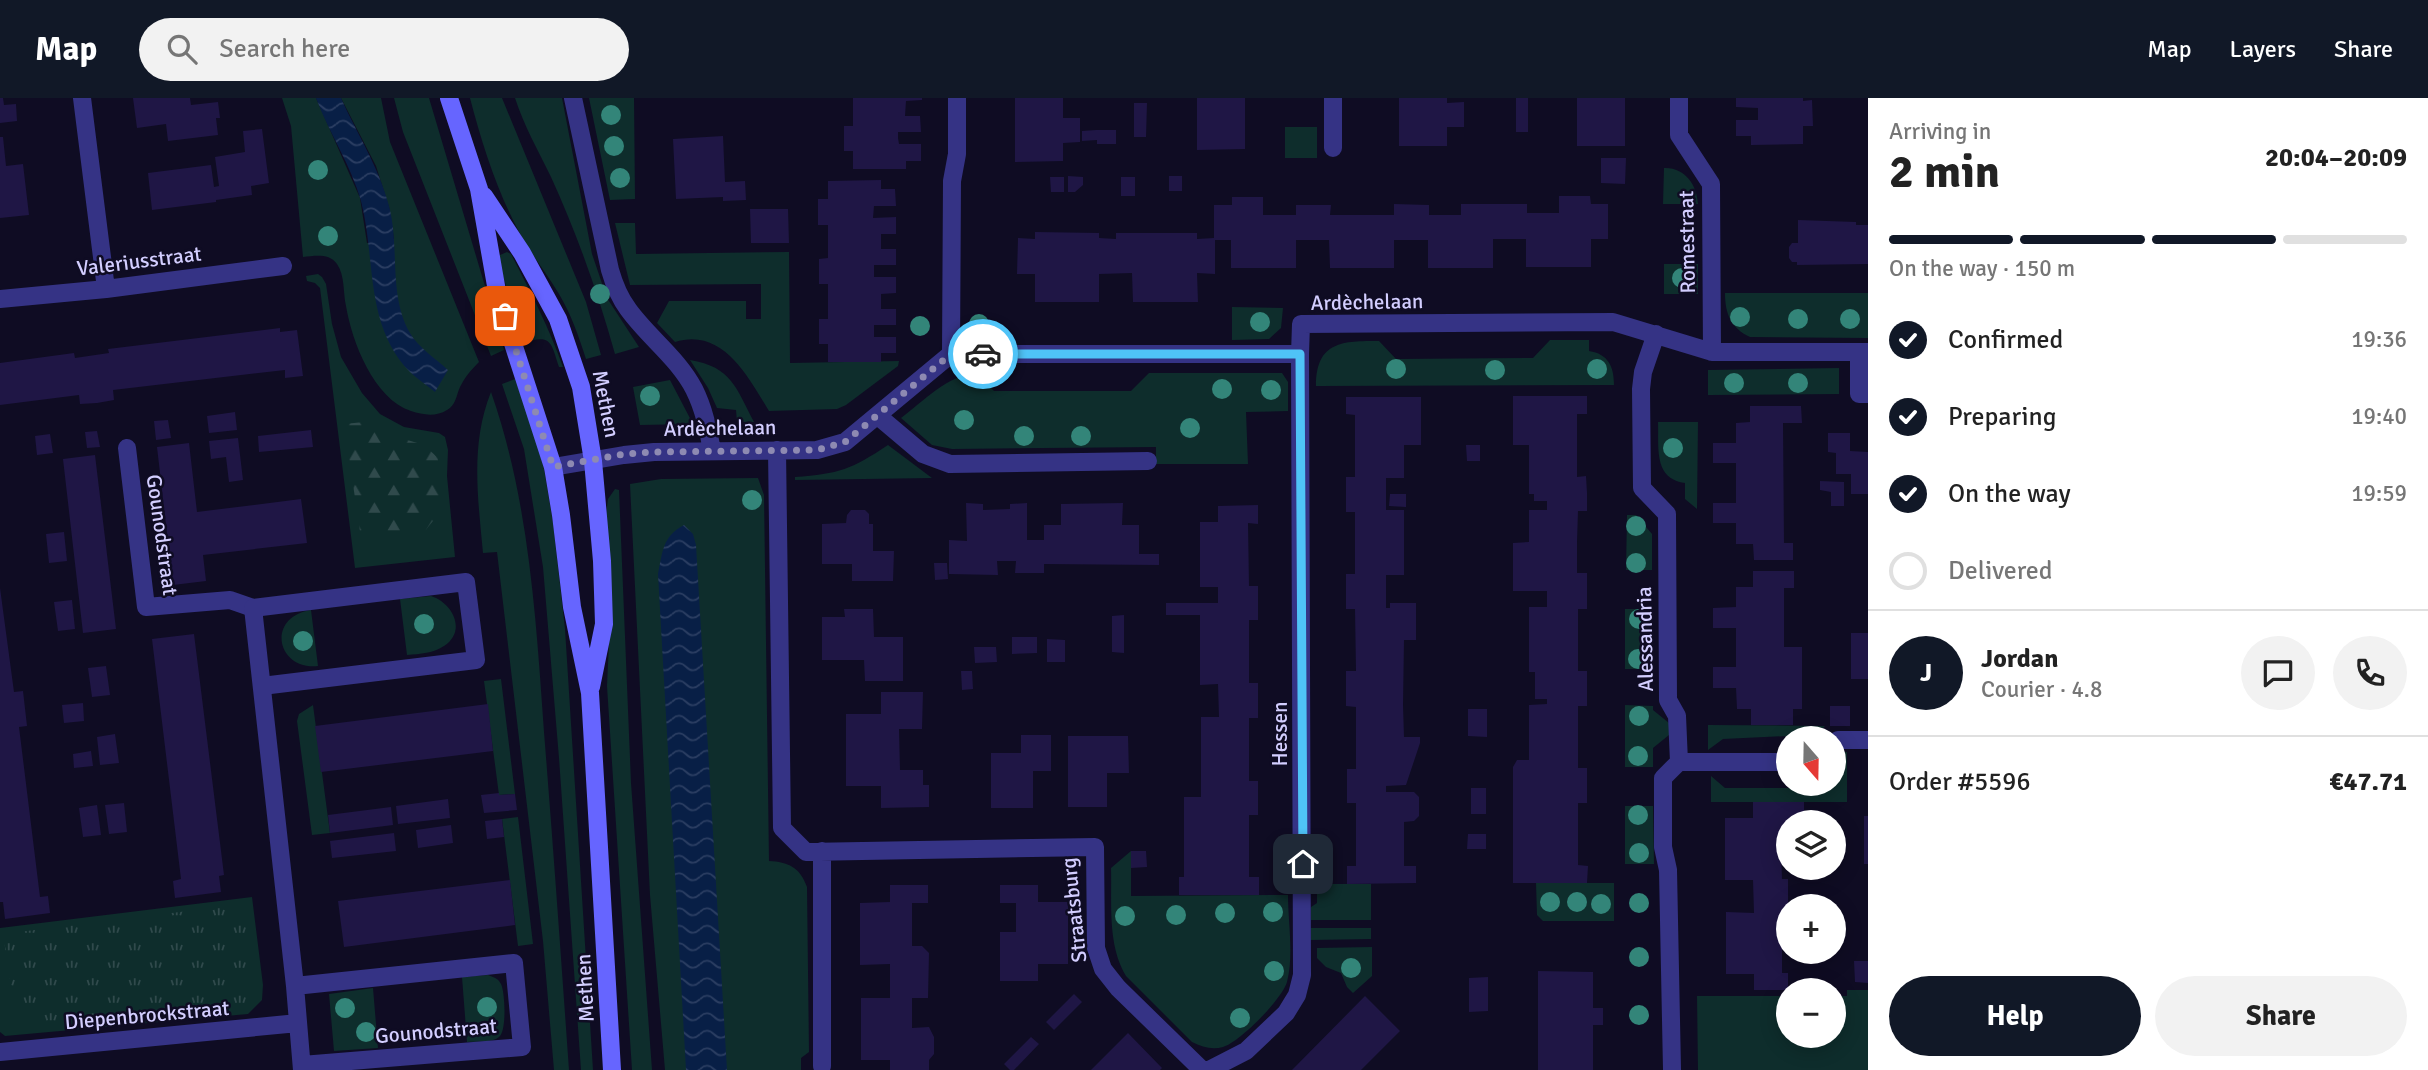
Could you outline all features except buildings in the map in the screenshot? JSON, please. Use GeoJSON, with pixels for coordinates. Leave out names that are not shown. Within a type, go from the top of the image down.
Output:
{"type":"FeatureCollection","features":[{"type":"Feature","properties":{"kind":"street"},"geometry":{"type":"LineString","coordinates":[[82,98],[106,289]]}},
{"type":"Feature","properties":{"kind":"street","name":"Methen"},"geometry":{"type":"LineString","coordinates":[[449,98],[479,189],[498,297],[553,467],[572,607],[590,693],[612,1070]]}},
{"type":"Feature","properties":{"kind":"street"},"geometry":{"type":"LineString","coordinates":[[573,98],[616,290],[627,309],[693,387],[706,417],[712,451]]}},
{"type":"Feature","properties":{"kind":"street"},"geometry":{"type":"LineString","coordinates":[[957,98],[957,155],[952,181],[951,354],[1300,354]]}},
{"type":"Feature","properties":{"kind":"street"},"geometry":{"type":"LineString","coordinates":[[1333,98],[1333,148]]}},
{"type":"Feature","properties":{"kind":"street","name":"Romestraat"},"geometry":{"type":"LineString","coordinates":[[1679,98],[1679,135],[1710,184],[1712,352]]}},
{"type":"Feature","properties":{"kind":"street","name":"Methen"},"geometry":{"type":"LineString","coordinates":[[479,189],[522,253],[558,319],[578,372],[593,461],[602,561],[604,624],[590,693]]}},
{"type":"Feature","properties":{"kind":"street","name":"Valeriusstraat"},"geometry":{"type":"LineString","coordinates":[[0,299],[106,289],[283,266]]}},
{"type":"Feature","properties":{"kind":"street","name":"Ardèchelaan"},"geometry":{"type":"LineString","coordinates":[[1300,354],[1301,324],[1613,322],[1712,352],[1864,352],[1859,394],[1868,394]]}},
{"type":"Feature","properties":{"kind":"street","name":"Alessandria"},"geometry":{"type":"LineString","coordinates":[[1656,334],[1643,372],[1641,389],[1642,488],[1667,514],[1668,700],[1677,716],[1679,762]]}},
{"type":"Feature","properties":{"kind":"street","name":"Ardèchelaan"},"geometry":{"type":"LineString","coordinates":[[553,467],[624,454],[817,450],[831,447],[845,442],[951,354]]}},
{"type":"Feature","properties":{"kind":"street","name":"Hessen"},"geometry":{"type":"LineString","coordinates":[[1209,1070],[1246,1051],[1286,1013],[1297,995],[1302,975],[1300,354]]}},
{"type":"Feature","properties":{"kind":"street"},"geometry":{"type":"LineString","coordinates":[[878,416],[923,454],[950,464],[1148,461]]}},
{"type":"Feature","properties":{"kind":"street","name":"Gounodstraat"},"geometry":{"type":"LineString","coordinates":[[127,448],[146,607],[230,600],[253,608],[467,582],[476,660],[262,686]]}},
{"type":"Feature","properties":{"kind":"street","name":"Straatsburg"},"geometry":{"type":"LineString","coordinates":[[777,450],[782,828],[806,852],[1095,847],[1096,948],[1103,969],[1118,988],[1202,1070]]}},
{"type":"Feature","properties":{"kind":"street","name":"Gounodstraat"},"geometry":{"type":"LineString","coordinates":[[253,608],[302,1067],[522,1047],[514,963],[295,986]]}},
{"type":"Feature","properties":{"kind":"street"},"geometry":{"type":"LineString","coordinates":[[1846,740],[1868,740]]}},
{"type":"Feature","properties":{"kind":"street"},"geometry":{"type":"LineString","coordinates":[[1672,1070],[1668,870],[1663,848],[1662,778],[1679,762],[1776,762]]}},
{"type":"Feature","properties":{"kind":"street"},"geometry":{"type":"LineString","coordinates":[[822,851],[822,1066]]}},
{"type":"Feature","properties":{"kind":"street","name":"Diepenbrockstraat"},"geometry":{"type":"LineString","coordinates":[[0,1052],[298,1023]]}},
{"type":"Feature","properties":{"kind":"green space"},"geometry":{"type":"Polygon","coordinates":[[[282,98],[316,98],[360,198],[367,243],[394,239],[389,207],[376,166],[341,98],[381,98],[390,142],[479,362],[464,380],[452,406],[443,412],[420,414],[398,405],[386,395],[367,368],[353,336],[340,268],[334,260],[326,257],[303,257],[291,126],[282,98]]]}},
{"type":"Feature","properties":{"kind":"green space"},"geometry":{"type":"Polygon","coordinates":[[[394,98],[429,98],[504,350],[491,356],[403,132],[394,98]]]}},
{"type":"Feature","properties":{"kind":"green space"},"geometry":{"type":"Polygon","coordinates":[[[470,98],[502,98],[586,302],[601,355],[586,359],[563,302],[518,230],[490,166],[470,98]]]}},
{"type":"Feature","properties":{"kind":"green space"},"geometry":{"type":"Polygon","coordinates":[[[515,98],[562,98],[592,254],[607,298],[639,347],[615,354],[594,286],[561,198],[515,98]]]}},
{"type":"Feature","properties":{"kind":"green space"},"geometry":{"type":"Polygon","coordinates":[[[589,98],[634,98],[635,199],[610,200],[589,98]]]}},
{"type":"Feature","properties":{"kind":"green space"},"geometry":{"type":"Polygon","coordinates":[[[1285,127],[1317,127],[1317,158],[1285,158],[1285,127]]]}},
{"type":"Feature","properties":{"kind":"green space"},"geometry":{"type":"Polygon","coordinates":[[[1664,168],[1678,170],[1688,178],[1695,190],[1698,204],[1663,204],[1664,168]]]}},
{"type":"Feature","properties":{"kind":"green space"},"geometry":{"type":"Polygon","coordinates":[[[615,223],[635,223],[636,254],[789,252],[790,363],[899,361],[898,366],[837,409],[769,411],[743,370],[720,348],[692,339],[675,342],[657,323],[669,301],[746,301],[746,319],[761,319],[761,284],[630,285],[615,223]]]}},
{"type":"Feature","properties":{"kind":"green space"},"geometry":{"type":"Polygon","coordinates":[[[507,252],[511,254],[532,295],[563,367],[559,367],[549,342],[540,339],[523,343],[498,259],[507,252]]]}},
{"type":"Feature","properties":{"kind":"green space"},"geometry":{"type":"Polygon","coordinates":[[[1664,264],[1698,264],[1698,294],[1664,294],[1664,264]]]}},
{"type":"Feature","properties":{"kind":"green space"},"geometry":{"type":"Polygon","coordinates":[[[318,274],[326,284],[332,324],[341,357],[362,393],[380,414],[404,427],[439,433],[445,437],[455,557],[355,568],[320,288],[307,281],[306,276],[318,274]]]}},
{"type":"Feature","properties":{"kind":"green space"},"geometry":{"type":"Polygon","coordinates":[[[1725,293],[1868,293],[1868,338],[1750,337],[1730,320],[1725,293]]]}},
{"type":"Feature","properties":{"kind":"green space"},"geometry":{"type":"Polygon","coordinates":[[[1232,307],[1283,308],[1281,328],[1269,339],[1232,340],[1232,307]]]}},
{"type":"Feature","properties":{"kind":"green space"},"geometry":{"type":"Polygon","coordinates":[[[1550,340],[1589,340],[1589,351],[1601,355],[1609,362],[1614,385],[1316,386],[1317,371],[1326,352],[1343,343],[1379,341],[1396,359],[1533,358],[1550,340]]]}},
{"type":"Feature","properties":{"kind":"green space"},"geometry":{"type":"Polygon","coordinates":[[[690,360],[704,363],[724,374],[737,389],[754,422],[737,422],[736,410],[717,408],[690,360]]]}},
{"type":"Feature","properties":{"kind":"green space"},"geometry":{"type":"Polygon","coordinates":[[[1839,368],[1839,394],[1708,395],[1708,370],[1839,368]]]}},
{"type":"Feature","properties":{"kind":"green space"},"geometry":{"type":"Polygon","coordinates":[[[1149,373],[1282,373],[1288,382],[1288,411],[1246,412],[1248,464],[1156,464],[1156,447],[952,449],[932,445],[901,418],[937,389],[967,375],[978,374],[994,391],[1131,391],[1149,373]]]}},
{"type":"Feature","properties":{"kind":"green space"},"geometry":{"type":"Polygon","coordinates":[[[515,379],[533,428],[544,469],[565,629],[593,1070],[581,1070],[543,567],[524,449],[502,384],[515,379]]]}},
{"type":"Feature","properties":{"kind":"green space"},"geometry":{"type":"Polygon","coordinates":[[[670,380],[693,424],[640,425],[633,387],[670,380]]]}},
{"type":"Feature","properties":{"kind":"green space"},"geometry":{"type":"Polygon","coordinates":[[[491,392],[514,475],[534,603],[569,1070],[554,1070],[543,941],[497,552],[483,553],[477,472],[480,432],[491,392]]]}},
{"type":"Feature","properties":{"kind":"green space"},"geometry":{"type":"Polygon","coordinates":[[[374,421],[394,436],[424,445],[438,458],[440,512],[425,531],[361,538],[344,424],[374,421]]]}},
{"type":"Feature","properties":{"kind":"green space"},"geometry":{"type":"Polygon","coordinates":[[[1658,422],[1698,422],[1697,509],[1685,499],[1685,483],[1667,475],[1663,469],[1658,422]]]}},
{"type":"Feature","properties":{"kind":"green space"},"geometry":{"type":"Polygon","coordinates":[[[888,445],[932,478],[795,480],[795,477],[844,469],[888,445]]]}},
{"type":"Feature","properties":{"kind":"green space"},"geometry":{"type":"Polygon","coordinates":[[[758,478],[764,495],[769,861],[797,870],[807,887],[809,1052],[801,1058],[801,1070],[665,1070],[650,895],[630,484],[661,479],[758,478]]]}},
{"type":"Feature","properties":{"kind":"green space"},"geometry":{"type":"Polygon","coordinates":[[[615,489],[619,490],[631,783],[652,1070],[632,1070],[607,686],[611,598],[606,514],[608,499],[615,489]]]}},
{"type":"Feature","properties":{"kind":"green space"},"geometry":{"type":"Polygon","coordinates":[[[1627,515],[1636,515],[1652,534],[1652,570],[1626,570],[1627,515]]]}},
{"type":"Feature","properties":{"kind":"green space"},"geometry":{"type":"Polygon","coordinates":[[[431,596],[451,611],[456,625],[455,633],[451,640],[440,648],[427,653],[407,655],[400,599],[431,596]]]}},
{"type":"Feature","properties":{"kind":"green space"},"geometry":{"type":"Polygon","coordinates":[[[1625,609],[1652,609],[1653,669],[1625,669],[1625,609]]]}},
{"type":"Feature","properties":{"kind":"green space"},"geometry":{"type":"Polygon","coordinates":[[[311,610],[318,666],[304,665],[293,660],[285,652],[282,642],[282,632],[287,622],[311,610]]]}},
{"type":"Feature","properties":{"kind":"green space"},"geometry":{"type":"Polygon","coordinates":[[[501,679],[515,794],[499,795],[484,681],[501,679]]]}},
{"type":"Feature","properties":{"kind":"green space"},"geometry":{"type":"Polygon","coordinates":[[[313,705],[330,833],[312,835],[297,721],[299,714],[313,705]]]}},
{"type":"Feature","properties":{"kind":"green space"},"geometry":{"type":"Polygon","coordinates":[[[1625,705],[1653,706],[1653,710],[1669,723],[1669,735],[1653,748],[1653,767],[1625,767],[1625,705]]]}},
{"type":"Feature","properties":{"kind":"green space"},"geometry":{"type":"Polygon","coordinates":[[[1708,725],[1825,726],[1776,726],[1776,737],[1723,739],[1708,750],[1708,725]]]}},
{"type":"Feature","properties":{"kind":"green space"},"geometry":{"type":"Polygon","coordinates":[[[1847,752],[1847,802],[1711,802],[1711,776],[1725,788],[1776,788],[1776,796],[1846,796],[1847,752]]]}},
{"type":"Feature","properties":{"kind":"green space"},"geometry":{"type":"Polygon","coordinates":[[[1625,806],[1653,806],[1654,864],[1625,864],[1625,806]]]}},
{"type":"Feature","properties":{"kind":"green space"},"geometry":{"type":"Polygon","coordinates":[[[518,817],[533,944],[518,946],[502,819],[518,817]]]}},
{"type":"Feature","properties":{"kind":"green space"},"geometry":{"type":"Polygon","coordinates":[[[1131,851],[1131,896],[1288,895],[1290,950],[1287,982],[1269,1009],[1249,1029],[1223,1047],[1203,1047],[1192,1042],[1126,976],[1120,964],[1113,937],[1111,868],[1131,851]]]}},
{"type":"Feature","properties":{"kind":"green space"},"geometry":{"type":"Polygon","coordinates":[[[1536,883],[1614,883],[1614,921],[1543,921],[1537,915],[1536,883]]]}},
{"type":"Feature","properties":{"kind":"green space"},"geometry":{"type":"Polygon","coordinates":[[[1317,884],[1371,884],[1371,920],[1311,920],[1311,907],[1317,903],[1317,884]]]}},
{"type":"Feature","properties":{"kind":"green space"},"geometry":{"type":"Polygon","coordinates":[[[252,897],[263,985],[262,1000],[248,1014],[5,1036],[0,1032],[0,928],[252,897]]]}},
{"type":"Feature","properties":{"kind":"green space"},"geometry":{"type":"Polygon","coordinates":[[[244,904],[254,994],[240,1008],[18,1031],[3,934],[244,904]]]}},
{"type":"Feature","properties":{"kind":"green space"},"geometry":{"type":"Polygon","coordinates":[[[1311,928],[1371,928],[1371,939],[1311,940],[1311,928]]]}},
{"type":"Feature","properties":{"kind":"green space"},"geometry":{"type":"Polygon","coordinates":[[[1372,947],[1372,976],[1353,993],[1341,973],[1326,967],[1317,958],[1317,948],[1372,947]]]}},
{"type":"Feature","properties":{"kind":"green space"},"geometry":{"type":"Polygon","coordinates":[[[488,975],[498,980],[502,988],[502,1033],[492,1040],[467,1042],[462,977],[488,975]]]}},
{"type":"Feature","properties":{"kind":"green space"},"geometry":{"type":"Polygon","coordinates":[[[373,988],[378,1048],[334,1051],[329,994],[373,988]]]}},
{"type":"Feature","properties":{"kind":"green space"},"geometry":{"type":"Polygon","coordinates":[[[1847,990],[1868,990],[1868,1070],[1698,1070],[1697,996],[1776,996],[1776,1048],[1846,1048],[1847,990]]]}},
{"type":"Feature","properties":{"kind":"water"},"geometry":{"type":"Polygon","coordinates":[[[316,98],[341,98],[380,178],[392,222],[397,287],[403,318],[418,343],[448,370],[435,392],[410,372],[395,353],[385,333],[374,290],[361,201],[352,175],[316,98]]]}},
{"type":"Feature","properties":{"kind":"water"},"geometry":{"type":"Polygon","coordinates":[[[684,525],[693,534],[696,545],[727,1070],[686,1070],[658,574],[667,540],[684,525]]]}},
{"type":"Feature","properties":{"kind":"way so far"},"geometry":{"type":"LineString","coordinates":[[505,316],[553,467],[624,454],[817,450],[831,447],[845,442],[951,354],[983,354]]}},
{"type":"Feature","properties":{"kind":"route"},"geometry":{"type":"LineString","coordinates":[[983,354],[1300,354],[1303,864]]}}]}
